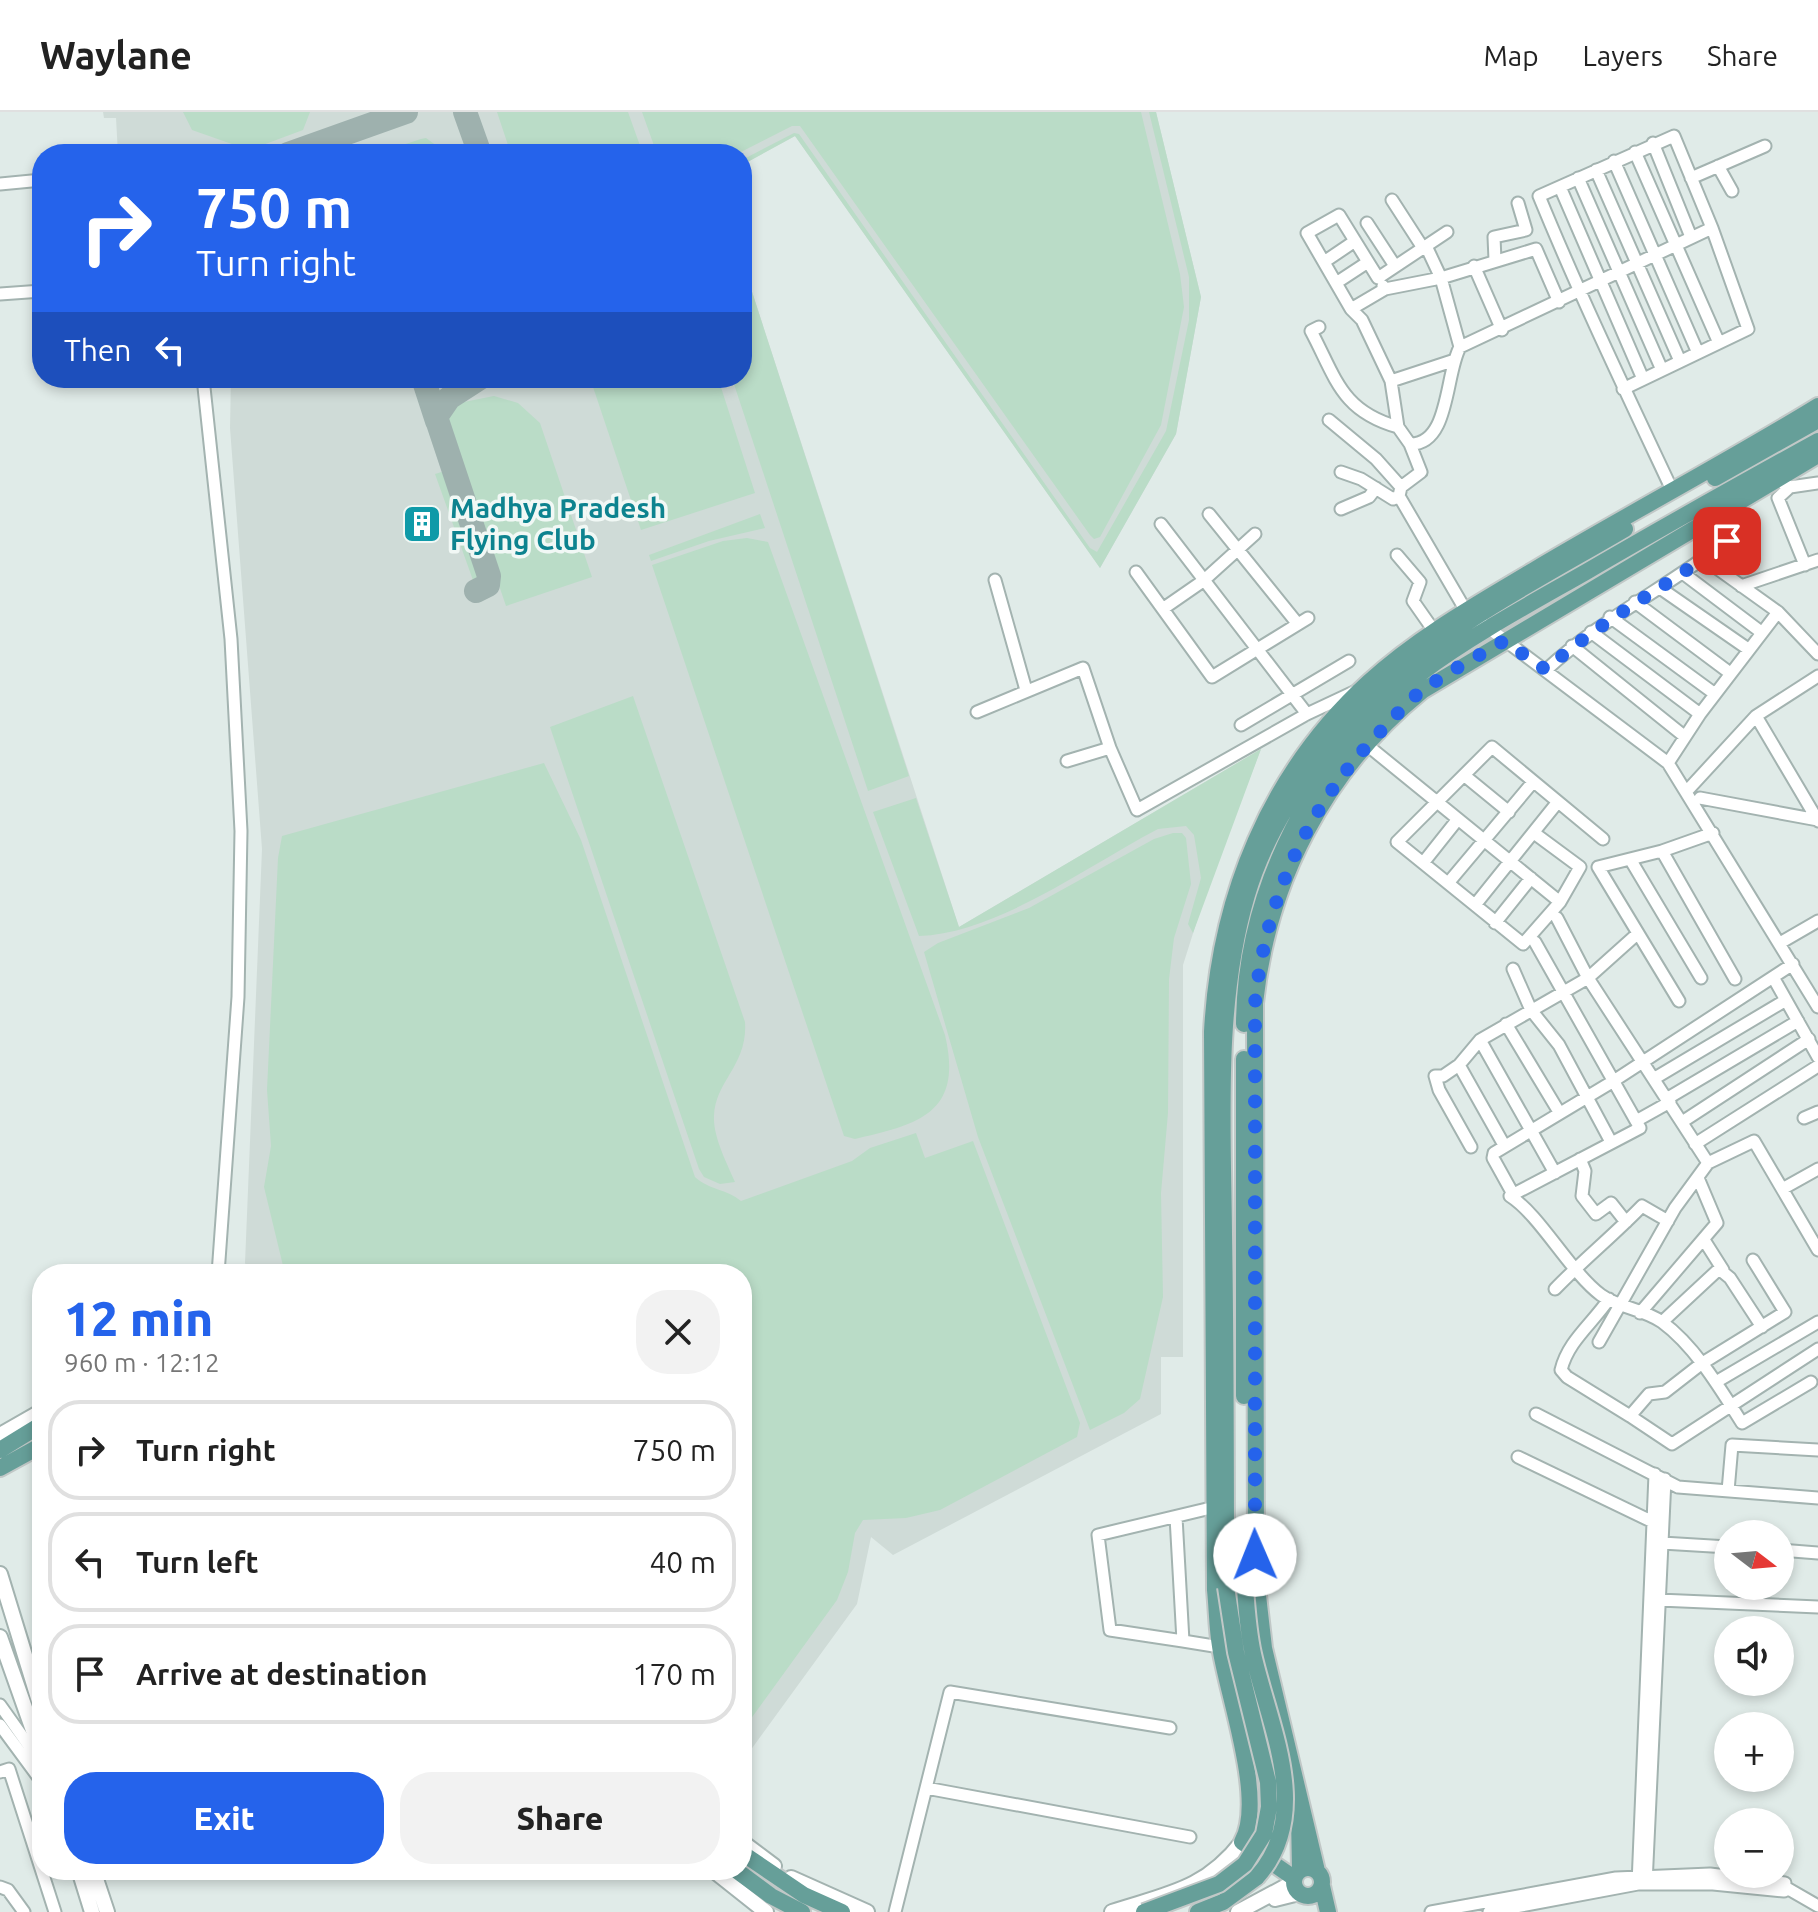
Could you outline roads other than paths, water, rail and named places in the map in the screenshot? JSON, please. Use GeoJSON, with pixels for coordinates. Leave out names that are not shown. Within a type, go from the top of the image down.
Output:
{"type":"FeatureCollection","features":[{"type":"Feature","properties":{"kind":"main road"},"geometry":{"type":"LineString","coordinates":[[1144,1912],[1219,1884],[1245,1864],[1264,1834],[1269,1807],[1268,1782],[1234,1640],[1218,1510],[1228,1001],[1236,939],[1248,892],[1290,805],[1335,740],[1387,684],[1672,490],[1818,406]]}},
{"type":"Feature","properties":{"kind":"main road"},"geometry":{"type":"LineString","coordinates":[[1305,1885],[1300,1801],[1264,1648],[1249,1531],[1244,988],[1261,911],[1292,829],[1339,756],[1408,684],[1477,620],[1788,448],[1818,420]]}},
{"type":"Feature","properties":{"kind":"main road"},"geometry":{"type":"LineString","coordinates":[[1639,515],[1788,448],[1817,451]]}},
{"type":"Feature","properties":{"kind":"main road"},"geometry":{"type":"LineString","coordinates":[[1198,1912],[1223,1902],[1257,1877],[1276,1851],[1285,1821],[1283,1772],[1249,1636],[1244,1574],[1249,1531],[1254,1038],[1262,948],[1287,870],[1313,814],[1367,745],[1422,691],[1817,451]]}},
{"type":"Feature","properties":{"kind":"main road"},"geometry":{"type":"LineString","coordinates":[[1328,1912],[1305,1885],[1245,1838],[1249,1789],[1220,1647],[1212,1032],[1217,964],[1242,870],[1276,798],[1304,755],[1360,691],[1434,631],[1477,620]]}},
{"type":"Feature","properties":{"kind":"main road"},"geometry":{"type":"LineString","coordinates":[[0,1450],[32,1430]]}},
{"type":"Feature","properties":{"kind":"main road"},"geometry":{"type":"LineString","coordinates":[[0,1468],[32,1450]]}},
{"type":"Feature","properties":{"kind":"main road"},"geometry":{"type":"LineString","coordinates":[[752,1860],[794,1890],[840,1908]]}},
{"type":"Feature","properties":{"kind":"main road"},"geometry":{"type":"LineString","coordinates":[[749,1880],[771,1896],[802,1912]]}},
{"type":"Feature","properties":{"kind":"street"},"geometry":{"type":"LineString","coordinates":[[1623,389],[1748,329],[1712,228],[1674,136],[1539,196],[1578,290],[1623,389],[1672,490]]}},
{"type":"Feature","properties":{"kind":"street"},"geometry":{"type":"LineString","coordinates":[[1653,143],[1691,237]]}},
{"type":"Feature","properties":{"kind":"street"},"geometry":{"type":"LineString","coordinates":[[1691,178],[1765,146]]}},
{"type":"Feature","properties":{"kind":"street"},"geometry":{"type":"LineString","coordinates":[[1635,152],[1673,246],[1719,343]]}},
{"type":"Feature","properties":{"kind":"street"},"geometry":{"type":"LineString","coordinates":[[1614,161],[1698,353]]}},
{"type":"Feature","properties":{"kind":"street"},"geometry":{"type":"LineString","coordinates":[[1718,166],[1732,191]]}},
{"type":"Feature","properties":{"kind":"street"},"geometry":{"type":"LineString","coordinates":[[1596,170],[1680,361]]}},
{"type":"Feature","properties":{"kind":"street"},"geometry":{"type":"LineString","coordinates":[[1578,178],[1662,370]]}},
{"type":"Feature","properties":{"kind":"street"},"geometry":{"type":"LineString","coordinates":[[0,184],[32,181]]}},
{"type":"Feature","properties":{"kind":"street"},"geometry":{"type":"LineString","coordinates":[[1560,187],[1643,379]]}},
{"type":"Feature","properties":{"kind":"street"},"geometry":{"type":"LineString","coordinates":[[1392,200],[1425,247],[1441,278],[1460,347]]}},
{"type":"Feature","properties":{"kind":"street"},"geometry":{"type":"LineString","coordinates":[[1495,260],[1494,237],[1526,230],[1518,203]]}},
{"type":"Feature","properties":{"kind":"street"},"geometry":{"type":"LineString","coordinates":[[1341,472],[1393,499],[1421,472],[1410,444],[1398,427],[1391,381],[1362,320],[1351,309],[1307,233],[1339,215],[1385,289]]}},
{"type":"Feature","properties":{"kind":"street"},"geometry":{"type":"LineString","coordinates":[[1367,223],[1395,266]]}},
{"type":"Feature","properties":{"kind":"street"},"geometry":{"type":"LineString","coordinates":[[1410,444],[1420,444],[1430,437],[1442,419],[1452,361],[1460,347],[1502,330],[1578,290],[1712,228]]}},
{"type":"Feature","properties":{"kind":"street"},"geometry":{"type":"LineString","coordinates":[[1378,278],[1447,232]]}},
{"type":"Feature","properties":{"kind":"street"},"geometry":{"type":"LineString","coordinates":[[1324,262],[1355,241]]}},
{"type":"Feature","properties":{"kind":"street"},"geometry":{"type":"LineString","coordinates":[[1351,309],[1385,289],[1441,278],[1536,249],[1559,302]]}},
{"type":"Feature","properties":{"kind":"street"},"geometry":{"type":"LineString","coordinates":[[1336,283],[1368,262]]}},
{"type":"Feature","properties":{"kind":"street"},"geometry":{"type":"LineString","coordinates":[[1474,266],[1502,330]]}},
{"type":"Feature","properties":{"kind":"street"},"geometry":{"type":"LineString","coordinates":[[0,294],[32,292]]}},
{"type":"Feature","properties":{"kind":"street"},"geometry":{"type":"LineString","coordinates":[[1319,327],[1311,331],[1339,391],[1374,420],[1398,427]]}},
{"type":"Feature","properties":{"kind":"street"},"geometry":{"type":"LineString","coordinates":[[1391,381],[1452,361]]}},
{"type":"Feature","properties":{"kind":"street"},"geometry":{"type":"LineString","coordinates":[[204,388],[231,639],[241,831],[238,997],[220,1264]]}},
{"type":"Feature","properties":{"kind":"street"},"geometry":{"type":"LineString","coordinates":[[1329,420],[1369,453],[1400,492],[1477,620],[1668,763],[1793,964],[1814,989],[1818,1007]]}},
{"type":"Feature","properties":{"kind":"street"},"geometry":{"type":"LineString","coordinates":[[1773,479],[1790,487],[1818,483]]}},
{"type":"Feature","properties":{"kind":"street"},"geometry":{"type":"LineString","coordinates":[[1790,487],[1778,498],[1805,565]]}},
{"type":"Feature","properties":{"kind":"street"},"geometry":{"type":"LineString","coordinates":[[1341,509],[1365,500],[1376,488]]}},
{"type":"Feature","properties":{"kind":"street"},"geometry":{"type":"LineString","coordinates":[[1136,572],[1212,677],[1303,620],[1209,514]]}},
{"type":"Feature","properties":{"kind":"street"},"geometry":{"type":"LineString","coordinates":[[1161,524],[1307,714]]}},
{"type":"Feature","properties":{"kind":"street"},"geometry":{"type":"LineString","coordinates":[[1164,608],[1203,581],[1255,534]]}},
{"type":"Feature","properties":{"kind":"street"},"geometry":{"type":"LineString","coordinates":[[1546,670],[1610,617],[1684,574],[1727,541]]}},
{"type":"Feature","properties":{"kind":"street"},"geometry":{"type":"LineString","coordinates":[[1397,555],[1420,582],[1413,601],[1434,631]]}},
{"type":"Feature","properties":{"kind":"street"},"geometry":{"type":"LineString","coordinates":[[1704,559],[1778,612],[1818,654]]}},
{"type":"Feature","properties":{"kind":"street"},"geometry":{"type":"LineString","coordinates":[[1741,586],[1818,560]]}},
{"type":"Feature","properties":{"kind":"street"},"geometry":{"type":"LineString","coordinates":[[1684,574],[1761,632]]}},
{"type":"Feature","properties":{"kind":"street"},"geometry":{"type":"LineString","coordinates":[[995,580],[1026,690]]}},
{"type":"Feature","properties":{"kind":"street"},"geometry":{"type":"LineString","coordinates":[[1660,588],[1748,649]]}},
{"type":"Feature","properties":{"kind":"street"},"geometry":{"type":"LineString","coordinates":[[1635,602],[1730,673]]}},
{"type":"Feature","properties":{"kind":"street"},"geometry":{"type":"LineString","coordinates":[[1668,763],[1700,714],[1778,612]]}},
{"type":"Feature","properties":{"kind":"street"},"geometry":{"type":"LineString","coordinates":[[1610,617],[1715,694]]}},
{"type":"Feature","properties":{"kind":"street"},"geometry":{"type":"LineString","coordinates":[[1591,632],[1700,714]]}},
{"type":"Feature","properties":{"kind":"street"},"geometry":{"type":"LineString","coordinates":[[1572,646],[1684,736]]}},
{"type":"Feature","properties":{"kind":"street"},"geometry":{"type":"LineString","coordinates":[[1241,725],[1349,661]]}},
{"type":"Feature","properties":{"kind":"street"},"geometry":{"type":"LineString","coordinates":[[977,712],[1083,668],[1110,748],[1137,810],[1307,714],[1360,691]]}},
{"type":"Feature","properties":{"kind":"street"},"geometry":{"type":"LineString","coordinates":[[1686,792],[1756,716],[1818,676]]}},
{"type":"Feature","properties":{"kind":"street"},"geometry":{"type":"LineString","coordinates":[[1756,716],[1818,820]]}},
{"type":"Feature","properties":{"kind":"street"},"geometry":{"type":"LineString","coordinates":[[1367,745],[1560,902]]}},
{"type":"Feature","properties":{"kind":"street"},"geometry":{"type":"LineString","coordinates":[[1534,833],[1580,867],[1560,902],[1523,944],[1397,842],[1492,747],[1603,839]]}},
{"type":"Feature","properties":{"kind":"street"},"geometry":{"type":"LineString","coordinates":[[1067,761],[1110,748]]}},
{"type":"Feature","properties":{"kind":"street"},"geometry":{"type":"LineString","coordinates":[[1465,776],[1509,812]]}},
{"type":"Feature","properties":{"kind":"street"},"geometry":{"type":"LineString","coordinates":[[1449,882],[1533,782]]}},
{"type":"Feature","properties":{"kind":"street"},"geometry":{"type":"LineString","coordinates":[[1700,798],[1818,820]]}},
{"type":"Feature","properties":{"kind":"street"},"geometry":{"type":"LineString","coordinates":[[1475,905],[1557,803]]}},
{"type":"Feature","properties":{"kind":"street"},"geometry":{"type":"LineString","coordinates":[[1423,863],[1458,819]]}},
{"type":"Feature","properties":{"kind":"street"},"geometry":{"type":"LineString","coordinates":[[1679,1001],[1636,935],[1598,867],[1662,851],[1713,833]]}},
{"type":"Feature","properties":{"kind":"street"},"geometry":{"type":"LineString","coordinates":[[1662,851],[1735,979]]}},
{"type":"Feature","properties":{"kind":"street"},"geometry":{"type":"LineString","coordinates":[[1630,859],[1701,978]]}},
{"type":"Feature","properties":{"kind":"street"},"geometry":{"type":"LineString","coordinates":[[1495,923],[1531,878]]}},
{"type":"Feature","properties":{"kind":"street"},"geometry":{"type":"LineString","coordinates":[[1557,918],[1588,978],[1708,1163]]}},
{"type":"Feature","properties":{"kind":"street"},"geometry":{"type":"LineString","coordinates":[[1780,943],[1818,921]]}},
{"type":"Feature","properties":{"kind":"street"},"geometry":{"type":"LineString","coordinates":[[1471,1147],[1439,1090],[1435,1076],[1443,1076],[1459,1065],[1480,1040],[1588,978],[1636,935]]}},
{"type":"Feature","properties":{"kind":"street"},"geometry":{"type":"LineString","coordinates":[[1513,1194],[1640,1128],[1562,995],[1535,942]]}},
{"type":"Feature","properties":{"kind":"street"},"geometry":{"type":"LineString","coordinates":[[1793,964],[1612,1082],[1504,1145],[1492,1156],[1513,1194],[1510,1196],[1522,1203],[1551,1242],[1599,1294],[1662,1322],[1716,1382],[1742,1423],[1811,1382]]}},
{"type":"Feature","properties":{"kind":"street"},"geometry":{"type":"LineString","coordinates":[[1513,969],[1531,1010],[1559,1045],[1611,1142]]}},
{"type":"Feature","properties":{"kind":"street"},"geometry":{"type":"LineString","coordinates":[[1773,977],[1818,1057]]}},
{"type":"Feature","properties":{"kind":"street"},"geometry":{"type":"LineString","coordinates":[[1655,1078],[1786,1000]]}},
{"type":"Feature","properties":{"kind":"street"},"geometry":{"type":"LineString","coordinates":[[1636,1121],[1798,1021]]}},
{"type":"Feature","properties":{"kind":"street"},"geometry":{"type":"LineString","coordinates":[[1506,1024],[1559,1112]]}},
{"type":"Feature","properties":{"kind":"street"},"geometry":{"type":"LineString","coordinates":[[1682,1122],[1809,1039]]}},
{"type":"Feature","properties":{"kind":"street"},"geometry":{"type":"LineString","coordinates":[[1480,1040],[1555,1173]]}},
{"type":"Feature","properties":{"kind":"street"},"geometry":{"type":"LineString","coordinates":[[1459,1065],[1504,1145]]}},
{"type":"Feature","properties":{"kind":"street"},"geometry":{"type":"LineString","coordinates":[[1695,1144],[1818,1066]]}},
{"type":"Feature","properties":{"kind":"street"},"geometry":{"type":"LineString","coordinates":[[1804,1118],[1818,1112]]}},
{"type":"Feature","properties":{"kind":"street"},"geometry":{"type":"LineString","coordinates":[[1599,1342],[1668,1221],[1708,1163],[1754,1141],[1818,1250]]}},
{"type":"Feature","properties":{"kind":"street"},"geometry":{"type":"LineString","coordinates":[[1580,1159],[1585,1171],[1582,1196],[1596,1214],[1611,1203],[1626,1222]]}},
{"type":"Feature","properties":{"kind":"street"},"geometry":{"type":"LineString","coordinates":[[1784,1188],[1818,1169]]}},
{"type":"Feature","properties":{"kind":"street"},"geometry":{"type":"LineString","coordinates":[[1640,1313],[1664,1281],[1717,1223],[1698,1178]]}},
{"type":"Feature","properties":{"kind":"street"},"geometry":{"type":"LineString","coordinates":[[1555,1289],[1613,1238],[1642,1206],[1668,1221]]}},
{"type":"Feature","properties":{"kind":"street"},"geometry":{"type":"LineString","coordinates":[[1704,1240],[1762,1327]]}},
{"type":"Feature","properties":{"kind":"street"},"geometry":{"type":"LineString","coordinates":[[222,1258],[223,1264]]}},
{"type":"Feature","properties":{"kind":"street"},"geometry":{"type":"LineString","coordinates":[[1630,1416],[1649,1394],[1665,1392],[1701,1364],[1785,1312],[1753,1260]]}},
{"type":"Feature","properties":{"kind":"street"},"geometry":{"type":"LineString","coordinates":[[1662,1322],[1719,1269],[1723,1270]]}},
{"type":"Feature","properties":{"kind":"street"},"geometry":{"type":"LineString","coordinates":[[1609,1299],[1592,1323],[1566,1347],[1561,1370],[1567,1377],[1672,1444],[1818,1349]]}},
{"type":"Feature","properties":{"kind":"street"},"geometry":{"type":"LineString","coordinates":[[1716,1382],[1818,1322]]}},
{"type":"Feature","properties":{"kind":"street"},"geometry":{"type":"LineString","coordinates":[[1536,1414],[1678,1487],[1818,1498]]}},
{"type":"Feature","properties":{"kind":"street"},"geometry":{"type":"LineString","coordinates":[[0,1435],[32,1417]]}},
{"type":"Feature","properties":{"kind":"street"},"geometry":{"type":"LineString","coordinates":[[1728,1491],[1732,1445],[1818,1450]]}},
{"type":"Feature","properties":{"kind":"street"},"geometry":{"type":"LineString","coordinates":[[1518,1457],[1653,1522]]}},
{"type":"Feature","properties":{"kind":"street"},"geometry":{"type":"LineString","coordinates":[[1642,1880],[1653,1522],[1660,1476]]}},
{"type":"Feature","properties":{"kind":"street"},"geometry":{"type":"LineString","coordinates":[[1642,1880],[1662,1543],[1660,1476]]}},
{"type":"Feature","properties":{"kind":"street"},"geometry":{"type":"LineString","coordinates":[[1218,1510],[1098,1535],[1110,1630],[1220,1647]]}},
{"type":"Feature","properties":{"kind":"street"},"geometry":{"type":"LineString","coordinates":[[1176,1517],[1183,1641]]}},
{"type":"Feature","properties":{"kind":"street"},"geometry":{"type":"LineString","coordinates":[[1662,1543],[1714,1546]]}},
{"type":"Feature","properties":{"kind":"street"},"geometry":{"type":"LineString","coordinates":[[1794,1551],[1818,1553]]}},
{"type":"Feature","properties":{"kind":"street"},"geometry":{"type":"LineString","coordinates":[[0,1574],[32,1678]]}},
{"type":"Feature","properties":{"kind":"street"},"geometry":{"type":"LineString","coordinates":[[1659,1600],[1818,1607]]}},
{"type":"Feature","properties":{"kind":"street"},"geometry":{"type":"LineString","coordinates":[[0,1637],[32,1728]]}},
{"type":"Feature","properties":{"kind":"street"},"geometry":{"type":"LineString","coordinates":[[895,1912],[950,1692],[1170,1728]]}},
{"type":"Feature","properties":{"kind":"street"},"geometry":{"type":"LineString","coordinates":[[0,1705],[32,1750]]}},
{"type":"Feature","properties":{"kind":"street"},"geometry":{"type":"LineString","coordinates":[[0,1725],[32,1768]]}},
{"type":"Feature","properties":{"kind":"street"},"geometry":{"type":"LineString","coordinates":[[0,1772],[9,1769],[32,1840]]}},
{"type":"Feature","properties":{"kind":"street"},"geometry":{"type":"LineString","coordinates":[[926,1788],[1190,1837]]}},
{"type":"Feature","properties":{"kind":"street"},"geometry":{"type":"LineString","coordinates":[[1112,1912],[1201,1881],[1223,1867],[1245,1838]]}},
{"type":"Feature","properties":{"kind":"street"},"geometry":{"type":"LineString","coordinates":[[752,1849],[795,1881],[840,1908],[867,1912]]}},
{"type":"Feature","properties":{"kind":"street"},"geometry":{"type":"LineString","coordinates":[[1431,1912],[1535,1891],[1710,1874],[1785,1887],[1818,1906]]}},
{"type":"Feature","properties":{"kind":"street"},"geometry":{"type":"LineString","coordinates":[[45,1880],[55,1912]]}},
{"type":"Feature","properties":{"kind":"street"},"geometry":{"type":"LineString","coordinates":[[82,1880],[92,1912]]}},
{"type":"Feature","properties":{"kind":"street"},"geometry":{"type":"LineString","coordinates":[[96,1880],[107,1912]]}},
{"type":"Feature","properties":{"kind":"street"},"geometry":{"type":"LineString","coordinates":[[726,1880],[766,1912]]}},
{"type":"Feature","properties":{"kind":"street"},"geometry":{"type":"LineString","coordinates":[[1489,1912],[1642,1880]]}},
{"type":"Feature","properties":{"kind":"street"},"geometry":{"type":"LineString","coordinates":[[1238,1912],[1305,1885]]}},
{"type":"Feature","properties":{"kind":"street"},"geometry":{"type":"LineString","coordinates":[[0,1887],[8,1890],[24,1912]]}},
{"type":"Feature","properties":{"kind":"place","name":"Madhya Pradesh Flying Club"},"geometry":{"type":"Point","coordinates":[422,524]}}]}
